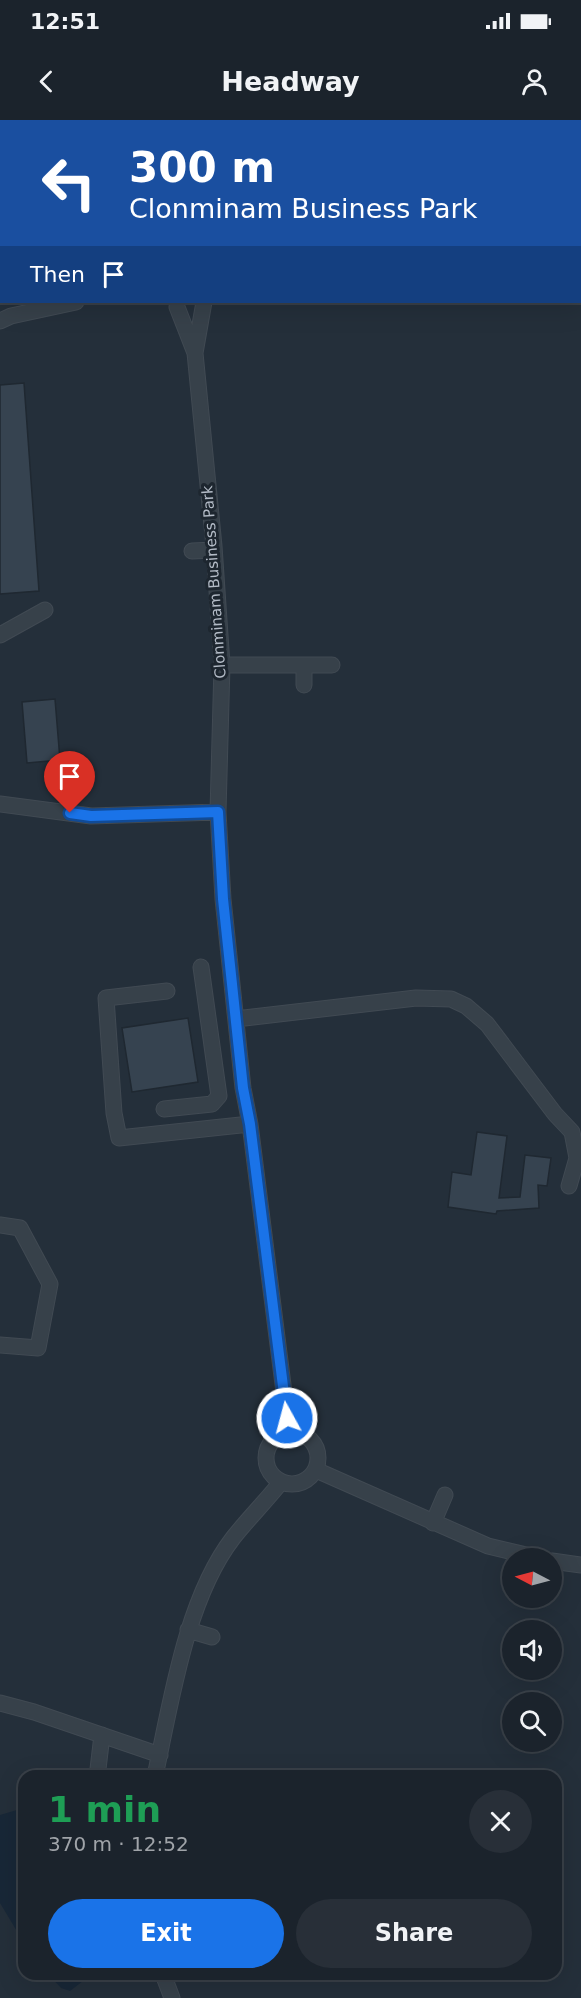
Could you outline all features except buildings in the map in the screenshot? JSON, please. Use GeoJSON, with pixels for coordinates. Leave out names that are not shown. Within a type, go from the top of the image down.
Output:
{"type":"FeatureCollection","features":[{"type":"Feature","properties":{"kind":"street"},"geometry":{"type":"LineString","coordinates":[[0,321],[11,316],[71,303]]}},
{"type":"Feature","properties":{"kind":"street"},"geometry":{"type":"LineString","coordinates":[[173,304],[191,308],[202,303]]}},
{"type":"Feature","properties":{"kind":"street","name":"Clonminam Business Park"},"geometry":{"type":"LineString","coordinates":[[204,303],[195,353],[214,550],[222,665],[218,812],[223,899],[243,1088],[250,1124],[289,1432]]}},
{"type":"Feature","properties":{"kind":"street","name":"Clonminam Business Park"},"geometry":{"type":"LineString","coordinates":[[173,304],[195,353]]}},
{"type":"Feature","properties":{"kind":"street"},"geometry":{"type":"LineString","coordinates":[[192,551],[214,550]]}},
{"type":"Feature","properties":{"kind":"street"},"geometry":{"type":"LineString","coordinates":[[0,635],[45,610]]}},
{"type":"Feature","properties":{"kind":"street"},"geometry":{"type":"LineString","coordinates":[[222,665],[332,664]]}},
{"type":"Feature","properties":{"kind":"street"},"geometry":{"type":"LineString","coordinates":[[304,665],[304,685]]}},
{"type":"Feature","properties":{"kind":"street"},"geometry":{"type":"LineString","coordinates":[[0,804],[91,816],[218,812]]}},
{"type":"Feature","properties":{"kind":"street"},"geometry":{"type":"LineString","coordinates":[[175,1132],[168,1109],[212,1104],[219,1096],[201,967]]}},
{"type":"Feature","properties":{"kind":"street"},"geometry":{"type":"LineString","coordinates":[[167,991],[106,998],[114,1113],[119,1138],[250,1124]]}},
{"type":"Feature","properties":{"kind":"street"},"geometry":{"type":"LineString","coordinates":[[236,1019],[406,998],[451,999],[466,1006],[487,1024],[555,1114],[572,1132],[577,1158],[569,1186]]}},
{"type":"Feature","properties":{"kind":"street"},"geometry":{"type":"LineString","coordinates":[[0,1226],[20,1228],[50,1284],[38,1348],[0,1345]]}},
{"type":"Feature","properties":{"kind":"street"},"geometry":{"type":"LineString","coordinates":[[289,1432],[304,1435],[311,1440],[318,1454],[316,1470],[304,1481],[289,1485],[281,1482],[269,1471],[266,1463],[266,1454],[273,1439],[289,1432]]}},
{"type":"Feature","properties":{"kind":"street"},"geometry":{"type":"LineString","coordinates":[[316,1470],[341,1479],[488,1546],[502,1549]]}},
{"type":"Feature","properties":{"kind":"street"},"geometry":{"type":"LineString","coordinates":[[156,1770],[188,1630],[211,1575],[232,1539],[281,1482]]}},
{"type":"Feature","properties":{"kind":"street"},"geometry":{"type":"LineString","coordinates":[[433,1522],[445,1495]]}},
{"type":"Feature","properties":{"kind":"street"},"geometry":{"type":"LineString","coordinates":[[562,1562],[581,1565]]}},
{"type":"Feature","properties":{"kind":"street"},"geometry":{"type":"LineString","coordinates":[[188,1630],[212,1637]]}},
{"type":"Feature","properties":{"kind":"street"},"geometry":{"type":"LineString","coordinates":[[0,1703],[34,1712],[160,1755]]}},
{"type":"Feature","properties":{"kind":"street"},"geometry":{"type":"LineString","coordinates":[[98,1769],[102,1735]]}},
{"type":"Feature","properties":{"kind":"street"},"geometry":{"type":"LineString","coordinates":[[165,1980],[172,1998]]}},
{"type":"Feature","properties":{"kind":"water"},"geometry":{"type":"Polygon","coordinates":[[[18,1810],[18,1933],[0,1903],[0,1815],[18,1810]]]}},
{"type":"Feature","properties":{"kind":"water"},"geometry":{"type":"Polygon","coordinates":[[[54,1980],[83,1980],[70,1991],[61,1988],[54,1980]]]}},
{"type":"Feature","properties":{"kind":"route"},"geometry":{"type":"LineString","coordinates":[[70,813],[91,816],[218,812],[223,899],[243,1088],[250,1124],[287,1418]]}}]}
